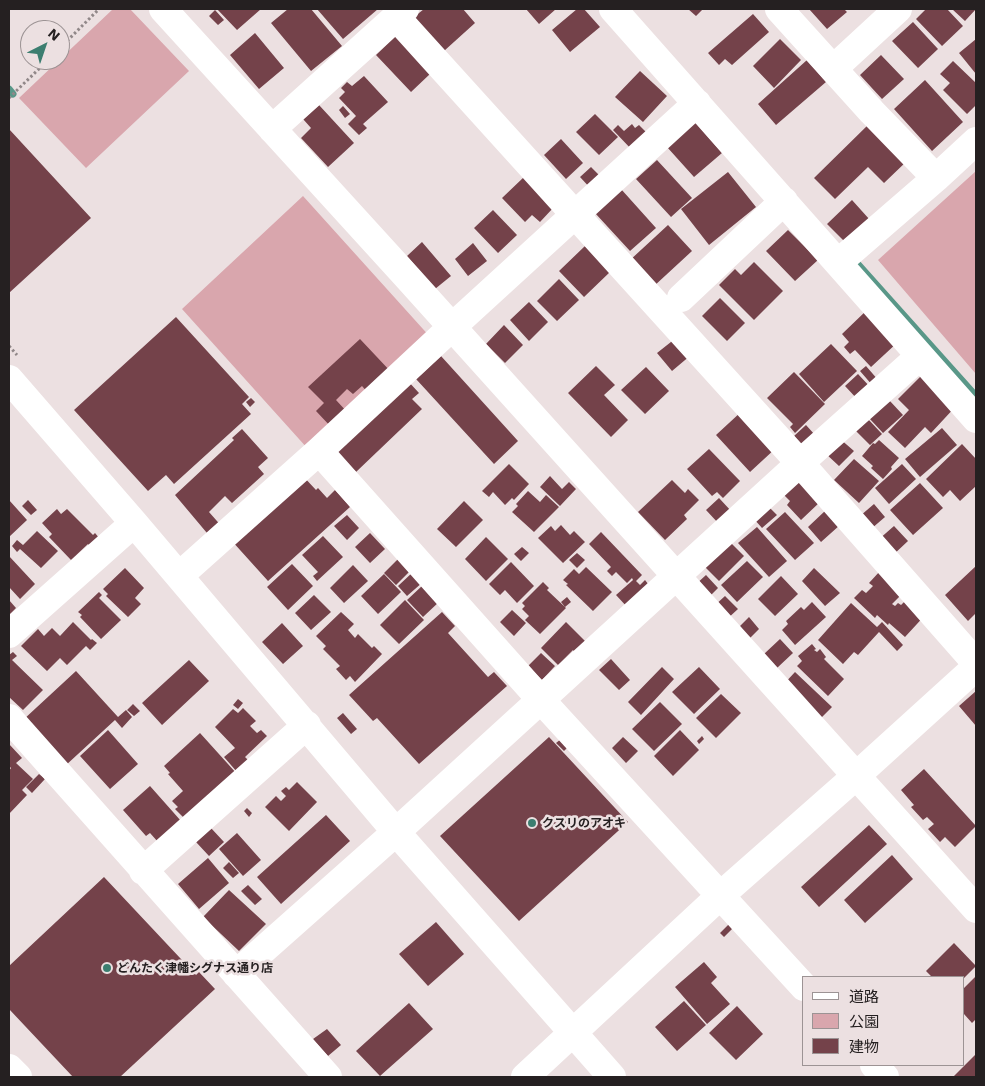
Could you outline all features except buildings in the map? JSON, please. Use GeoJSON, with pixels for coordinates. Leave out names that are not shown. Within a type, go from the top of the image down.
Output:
{"type":"FeatureCollection","features":[{"type":"Feature","properties":{"kind":"street"},"geometry":{"type":"LineString","coordinates":[[163,9],[976,909]]}},
{"type":"Feature","properties":{"kind":"street"},"geometry":{"type":"LineString","coordinates":[[613,9],[976,419]]}},
{"type":"Feature","properties":{"kind":"street"},"geometry":{"type":"LineString","coordinates":[[779,9],[872,112],[936,178]]}},
{"type":"Feature","properties":{"kind":"street"},"geometry":{"type":"LineString","coordinates":[[833,68],[898,9]]}},
{"type":"Feature","properties":{"kind":"street"},"geometry":{"type":"LineString","coordinates":[[272,129],[400,13],[575,215],[800,463],[976,663]]}},
{"type":"Feature","properties":{"kind":"street"},"geometry":{"type":"LineString","coordinates":[[179,576],[697,103]]}},
{"type":"Feature","properties":{"kind":"street"},"geometry":{"type":"LineString","coordinates":[[838,262],[976,141]]}},
{"type":"Feature","properties":{"kind":"street"},"geometry":{"type":"LineString","coordinates":[[681,298],[784,201]]}},
{"type":"Feature","properties":{"kind":"street"},"geometry":{"type":"LineString","coordinates":[[236,974],[396,832],[920,356]]}},
{"type":"Feature","properties":{"kind":"street"},"geometry":{"type":"LineString","coordinates":[[9,379],[134,522],[396,832],[572,1034],[612,1077]]}},
{"type":"Feature","properties":{"kind":"street"},"geometry":{"type":"LineString","coordinates":[[318,451],[541,700],[802,985]]}},
{"type":"Feature","properties":{"kind":"street"},"geometry":{"type":"LineString","coordinates":[[9,634],[134,522]]}},
{"type":"Feature","properties":{"kind":"street"},"geometry":{"type":"LineString","coordinates":[[525,1077],[721,895],[976,667]]}},
{"type":"Feature","properties":{"kind":"street"},"geometry":{"type":"LineString","coordinates":[[9,718],[328,1077]]}},
{"type":"Feature","properties":{"kind":"street"},"geometry":{"type":"LineString","coordinates":[[143,871],[307,725]]}},
{"type":"Feature","properties":{"kind":"street"},"geometry":{"type":"LineString","coordinates":[[875,1066],[885,1077]]}},
{"type":"Feature","properties":{"kind":"street"},"geometry":{"type":"LineString","coordinates":[[9,1068],[18,1077]]}},
{"type":"Feature","properties":{"kind":"path"},"geometry":{"type":"LineString","coordinates":[[70,38],[99,9]]}},
{"type":"Feature","properties":{"kind":"path"},"geometry":{"type":"LineString","coordinates":[[9,98],[38,70]]}},
{"type":"Feature","properties":{"kind":"green space"},"geometry":{"type":"Polygon","coordinates":[[[113,9],[130,9],[189,71],[86,168],[19,98],[49,70],[70,70],[70,50],[113,9]]]}},
{"type":"Feature","properties":{"kind":"green space"},"geometry":{"type":"Polygon","coordinates":[[[976,171],[976,374],[878,260],[976,171]]]}},
{"type":"Feature","properties":{"kind":"green space"},"geometry":{"type":"Polygon","coordinates":[[[303,196],[432,339],[308,449],[182,309],[303,196]]]}},
{"type":"Feature","properties":{"kind":"waterway"},"geometry":{"type":"LineString","coordinates":[[9,89],[13,94]]}},
{"type":"Feature","properties":{"kind":"waterway"},"geometry":{"type":"LineString","coordinates":[[857,263],[976,396]]}},
{"type":"Feature","properties":{"kind":"place","name":"クスリのアオキ"},"geometry":{"type":"Point","coordinates":[532,823]}},
{"type":"Feature","properties":{"kind":"place","name":"どんたく津幡シグナス通り店"},"geometry":{"type":"Point","coordinates":[107,968]}}]}
